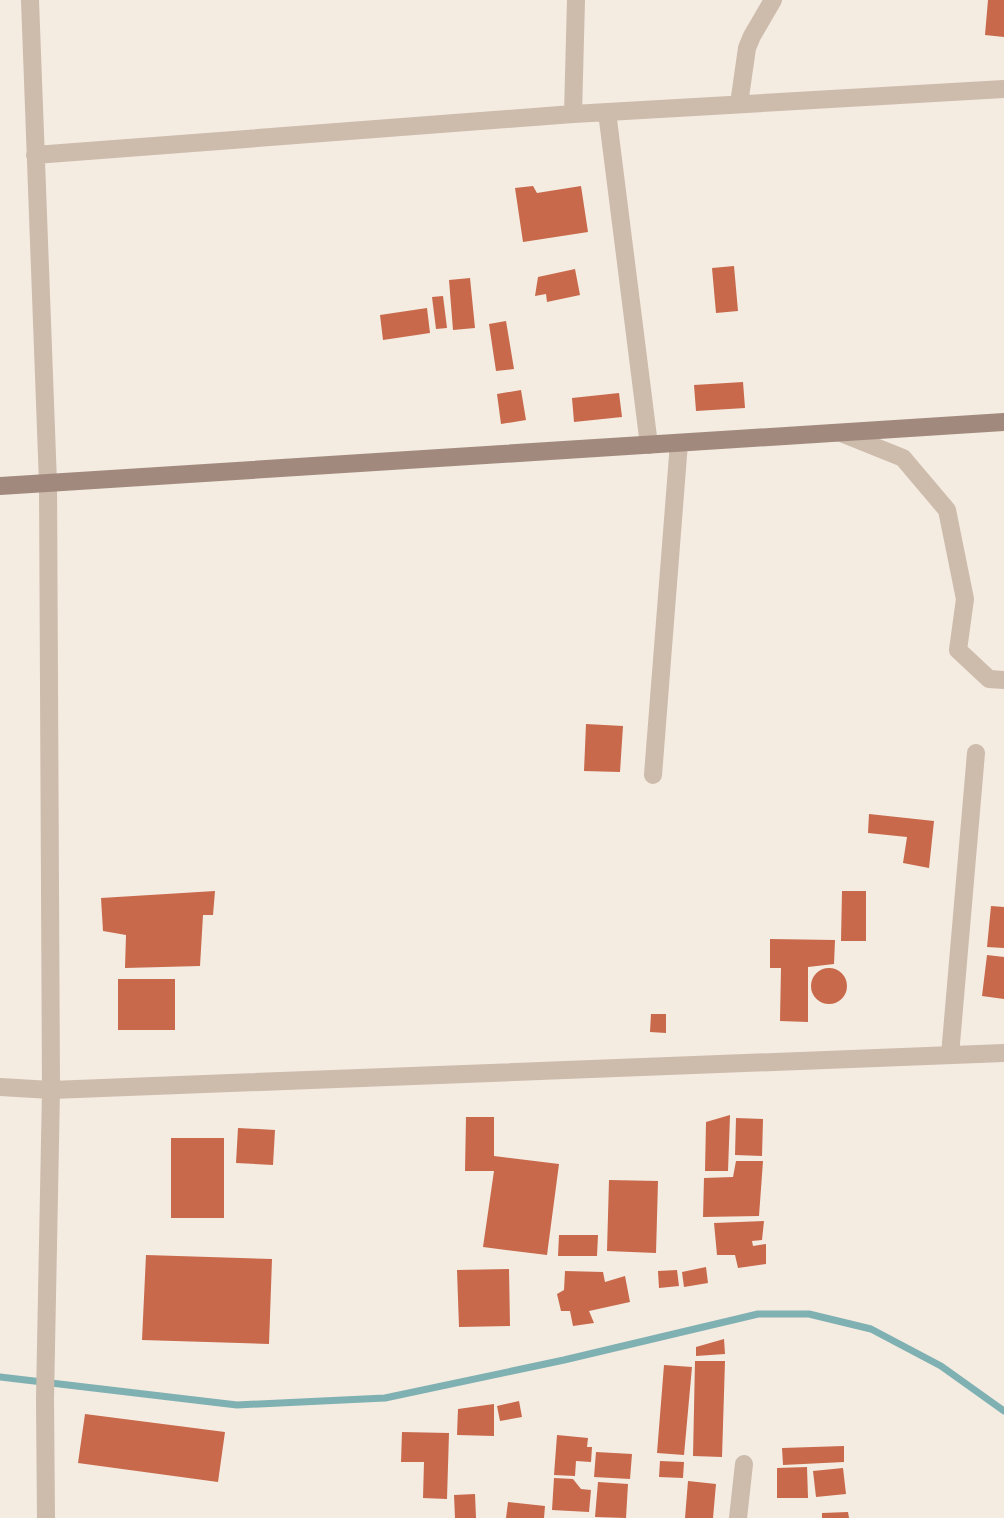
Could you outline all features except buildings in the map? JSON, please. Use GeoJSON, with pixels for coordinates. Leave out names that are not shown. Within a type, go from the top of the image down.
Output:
{"type":"FeatureCollection","features":[{"type":"Feature","properties":{"kind":"street"},"geometry":{"type":"LineString","coordinates":[[30,0],[48,483],[51,1090],[45,1356],[46,1518]]}},
{"type":"Feature","properties":{"kind":"street"},"geometry":{"type":"LineString","coordinates":[[572,114],[576,0]]}},
{"type":"Feature","properties":{"kind":"street"},"geometry":{"type":"LineString","coordinates":[[739,104],[747,48],[773,0]]}},
{"type":"Feature","properties":{"kind":"street"},"geometry":{"type":"LineString","coordinates":[[35,155],[572,114],[1004,89]]}},
{"type":"Feature","properties":{"kind":"street"},"geometry":{"type":"LineString","coordinates":[[607,112],[649,445]]}},
{"type":"Feature","properties":{"kind":"street"},"geometry":{"type":"LineString","coordinates":[[0,486],[1004,422]]}},
{"type":"Feature","properties":{"kind":"street"},"geometry":{"type":"LineString","coordinates":[[841,433],[903,458],[947,510],[965,598],[958,650],[989,679],[1004,680]]}},
{"type":"Feature","properties":{"kind":"street"},"geometry":{"type":"LineString","coordinates":[[653,775],[679,443]]}},
{"type":"Feature","properties":{"kind":"street"},"geometry":{"type":"LineString","coordinates":[[950,1055],[976,753]]}},
{"type":"Feature","properties":{"kind":"street"},"geometry":{"type":"LineString","coordinates":[[0,1087],[51,1090],[1004,1053]]}},
{"type":"Feature","properties":{"kind":"street"},"geometry":{"type":"LineString","coordinates":[[738,1518],[744,1464]]}},
{"type":"Feature","properties":{"kind":"waterway"},"geometry":{"type":"LineString","coordinates":[[0,1377],[237,1405],[385,1398],[564,1360],[758,1314],[809,1314],[871,1329],[941,1366],[1004,1411]]}}]}
